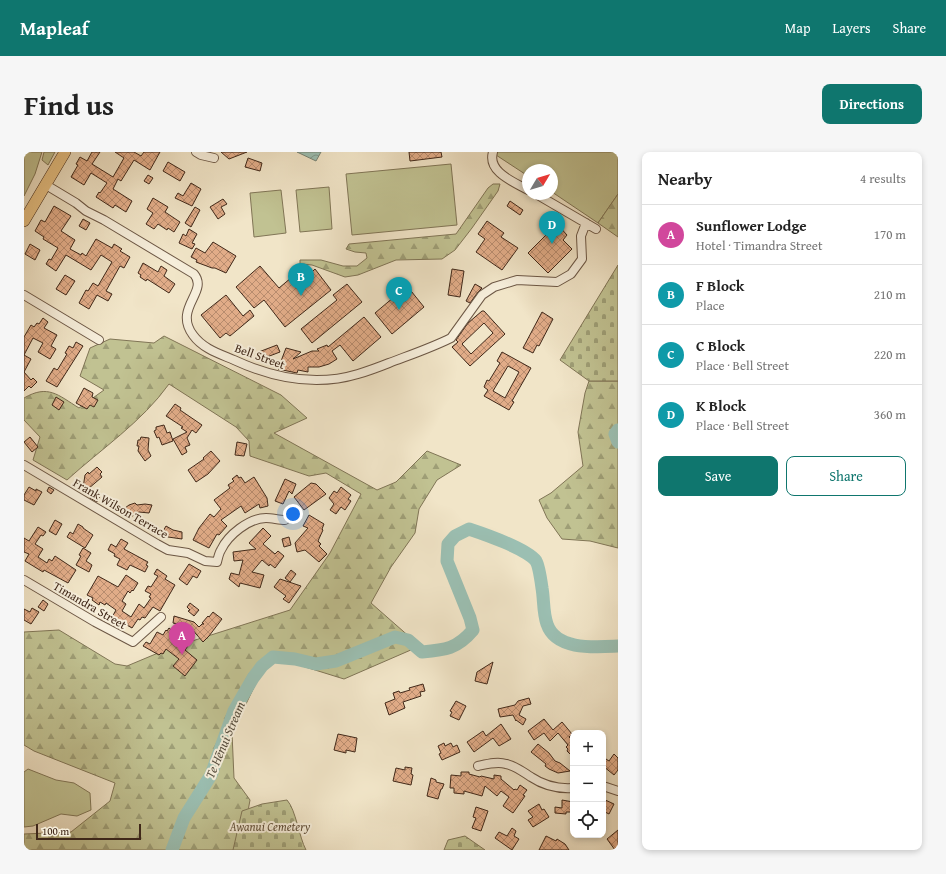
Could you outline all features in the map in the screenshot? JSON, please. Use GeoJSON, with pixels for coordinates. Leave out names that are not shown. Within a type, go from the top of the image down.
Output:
{"type":"FeatureCollection","features":[{"type":"Feature","properties":{"kind":"highway"},"geometry":{"type":"LineString","coordinates":[[24,221],[65,152]]}},
{"type":"Feature","properties":{"kind":"street"},"geometry":{"type":"LineString","coordinates":[[196,152],[201,155],[214,158]]}},
{"type":"Feature","properties":{"kind":"street"},"geometry":{"type":"LineString","coordinates":[[492,155],[493,166],[522,186]]}},
{"type":"Feature","properties":{"kind":"street","name":"Bell Street"},"geometry":{"type":"LineString","coordinates":[[46,185],[76,203],[86,211],[104,220],[194,274],[199,283],[198,289],[188,307],[187,322],[193,336],[208,349],[268,374],[287,378],[309,380],[332,380],[357,375],[426,350],[451,338],[482,295],[494,287],[517,280],[557,282],[571,274],[582,259],[581,236],[586,223]]}},
{"type":"Feature","properties":{"kind":"street"},"geometry":{"type":"LineString","coordinates":[[546,200],[596,229]]}},
{"type":"Feature","properties":{"kind":"street"},"geometry":{"type":"LineString","coordinates":[[24,295],[99,340]]}},
{"type":"Feature","properties":{"kind":"street","name":"Frank Wilson Terrace"},"geometry":{"type":"LineString","coordinates":[[24,465],[168,550],[188,553],[205,561],[217,562],[220,551],[227,540],[237,531],[255,520],[266,518],[285,520]]}},
{"type":"Feature","properties":{"kind":"street","name":"Timandra Street"},"geometry":{"type":"LineString","coordinates":[[24,580],[95,622],[133,642],[161,617]]}},
{"type":"Feature","properties":{"kind":"street"},"geometry":{"type":"LineString","coordinates":[[478,766],[505,763],[545,784],[553,787],[570,788]]}},
{"type":"Feature","properties":{"kind":"street"},"geometry":{"type":"LineString","coordinates":[[606,787],[618,791]]}},
{"type":"Feature","properties":{"kind":"green space"},"geometry":{"type":"Polygon","coordinates":[[[24,152],[42,152],[35,174],[24,196],[24,152]]]}},
{"type":"Feature","properties":{"kind":"green space"},"geometry":{"type":"Polygon","coordinates":[[[44,152],[55,152],[48,165],[42,160],[44,152]]]}},
{"type":"Feature","properties":{"kind":"green space"},"geometry":{"type":"Polygon","coordinates":[[[497,152],[618,152],[618,194],[598,223],[558,196],[558,164],[522,164],[522,172],[496,155],[497,152]]]}},
{"type":"Feature","properties":{"kind":"green space"},"geometry":{"type":"Polygon","coordinates":[[[451,164],[457,225],[352,235],[346,174],[451,164]]]}},
{"type":"Feature","properties":{"kind":"green space"},"geometry":{"type":"Polygon","coordinates":[[[493,184],[500,184],[498,191],[455,250],[442,259],[396,260],[358,275],[345,277],[312,265],[300,264],[300,260],[321,260],[343,266],[357,266],[367,258],[366,253],[346,249],[349,244],[456,234],[488,188],[493,184]]]}},
{"type":"Feature","properties":{"kind":"green space"},"geometry":{"type":"Polygon","coordinates":[[[329,187],[332,229],[300,232],[296,190],[329,187]]]}},
{"type":"Feature","properties":{"kind":"green space"},"geometry":{"type":"Polygon","coordinates":[[[281,190],[286,233],[254,237],[250,193],[281,190]]]}},
{"type":"Feature","properties":{"kind":"green space"},"geometry":{"type":"Polygon","coordinates":[[[618,194],[618,237],[598,223],[618,194]]]}},
{"type":"Feature","properties":{"kind":"green space"},"geometry":{"type":"Polygon","coordinates":[[[618,265],[618,381],[589,381],[560,360],[618,265]]]}},
{"type":"Feature","properties":{"kind":"green space"},"geometry":{"type":"Polygon","coordinates":[[[164,336],[281,395],[307,418],[274,433],[377,490],[396,482],[427,451],[461,465],[437,480],[419,509],[415,533],[391,567],[371,603],[420,646],[344,679],[286,661],[274,662],[259,677],[232,733],[234,778],[250,800],[241,850],[24,850],[24,834],[71,832],[110,801],[115,783],[34,751],[24,745],[24,632],[59,630],[115,664],[127,666],[170,648],[290,610],[330,553],[361,494],[326,473],[309,476],[250,456],[249,441],[236,427],[169,384],[134,423],[67,480],[33,460],[40,437],[24,420],[24,398],[40,392],[53,393],[59,395],[79,408],[104,390],[80,376],[90,348],[110,339],[154,343],[164,336]]]}},
{"type":"Feature","properties":{"kind":"green space"},"geometry":{"type":"Polygon","coordinates":[[[589,381],[618,381],[618,548],[590,541],[562,539],[547,518],[539,500],[551,493],[583,466],[578,432],[585,393],[589,381]]]}},
{"type":"Feature","properties":{"kind":"green space"},"geometry":{"type":"Polygon","coordinates":[[[28,769],[56,780],[74,783],[90,793],[91,810],[77,816],[61,814],[33,826],[24,827],[24,772],[28,769]]]}},
{"type":"Feature","properties":{"kind":"green space","name":"Awanui Cemetery"},"geometry":{"type":"Polygon","coordinates":[[[287,800],[293,810],[306,850],[233,850],[242,811],[262,804],[287,800]]]}},
{"type":"Feature","properties":{"kind":"green space"},"geometry":{"type":"Polygon","coordinates":[[[465,836],[485,850],[444,850],[448,840],[465,836]]]}},
{"type":"Feature","properties":{"kind":"water"},"geometry":{"type":"Polygon","coordinates":[[[297,152],[321,152],[316,161],[297,152]]]}},
{"type":"Feature","properties":{"kind":"building"},"geometry":{"type":"Polygon","coordinates":[[[92,152],[100,152],[92,164],[113,177],[124,158],[115,152],[134,152],[141,156],[144,152],[160,152],[150,170],[134,160],[121,181],[118,179],[113,189],[132,201],[126,212],[115,205],[113,208],[96,197],[107,183],[91,173],[84,185],[71,177],[78,165],[76,164],[80,157],[87,161],[92,152]]]}},
{"type":"Feature","properties":{"kind":"building"},"geometry":{"type":"Polygon","coordinates":[[[221,152],[247,152],[229,159],[221,152]]]}},
{"type":"Feature","properties":{"kind":"building"},"geometry":{"type":"Polygon","coordinates":[[[409,152],[441,152],[442,157],[410,161],[409,152]]]}},
{"type":"Feature","properties":{"kind":"building"},"geometry":{"type":"Polygon","coordinates":[[[248,158],[262,163],[260,171],[245,167],[248,158]]]}},
{"type":"Feature","properties":{"kind":"building"},"geometry":{"type":"Polygon","coordinates":[[[168,162],[185,172],[180,181],[163,171],[168,162]]]}},
{"type":"Feature","properties":{"kind":"building"},"geometry":{"type":"Polygon","coordinates":[[[148,175],[153,178],[149,184],[144,181],[148,175]]]}},
{"type":"Feature","properties":{"kind":"building"},"geometry":{"type":"Polygon","coordinates":[[[191,183],[201,189],[192,206],[175,198],[178,193],[183,196],[191,183]]]}},
{"type":"Feature","properties":{"kind":"building"},"geometry":{"type":"Polygon","coordinates":[[[153,198],[168,207],[165,212],[180,222],[174,232],[168,228],[167,230],[158,224],[154,229],[146,224],[153,213],[147,209],[153,198]]]}},
{"type":"Feature","properties":{"kind":"building"},"geometry":{"type":"Polygon","coordinates":[[[223,199],[227,204],[221,207],[225,214],[218,219],[210,207],[223,199]]]}},
{"type":"Feature","properties":{"kind":"building"},"geometry":{"type":"Polygon","coordinates":[[[510,201],[523,210],[520,215],[507,206],[510,201]]]}},
{"type":"Feature","properties":{"kind":"building"},"geometry":{"type":"Polygon","coordinates":[[[54,206],[71,216],[61,231],[75,240],[70,249],[86,256],[96,239],[112,248],[114,244],[122,249],[120,251],[130,257],[124,268],[120,266],[106,291],[112,294],[108,301],[97,295],[89,309],[79,303],[86,290],[88,291],[93,283],[98,286],[112,262],[101,255],[91,270],[66,255],[56,271],[46,264],[49,259],[51,260],[58,248],[43,239],[44,237],[35,231],[41,220],[45,222],[54,206]]]}},
{"type":"Feature","properties":{"kind":"building"},"geometry":{"type":"Polygon","coordinates":[[[195,207],[200,210],[191,227],[185,223],[195,207]]]}},
{"type":"Feature","properties":{"kind":"building"},"geometry":{"type":"Polygon","coordinates":[[[83,219],[90,223],[86,230],[79,226],[83,219]]]}},
{"type":"Feature","properties":{"kind":"building"},"geometry":{"type":"Polygon","coordinates":[[[487,221],[504,233],[501,237],[518,248],[502,270],[476,252],[485,239],[478,234],[487,221]]]}},
{"type":"Feature","properties":{"kind":"building"},"geometry":{"type":"Polygon","coordinates":[[[557,224],[567,235],[563,240],[572,249],[548,273],[528,253],[557,224]]]}},
{"type":"Feature","properties":{"kind":"building"},"geometry":{"type":"Polygon","coordinates":[[[189,229],[197,234],[192,243],[195,244],[192,249],[179,243],[183,234],[186,236],[189,229]]]}},
{"type":"Feature","properties":{"kind":"building"},"geometry":{"type":"Polygon","coordinates":[[[213,242],[236,256],[226,273],[196,262],[197,260],[191,257],[196,248],[205,253],[213,242]]]}},
{"type":"Feature","properties":{"kind":"building"},"geometry":{"type":"Polygon","coordinates":[[[30,244],[40,250],[35,260],[25,254],[30,244]]]}},
{"type":"Feature","properties":{"kind":"building"},"geometry":{"type":"Polygon","coordinates":[[[143,263],[158,272],[161,266],[167,270],[164,276],[175,284],[169,293],[147,279],[146,281],[140,277],[141,275],[138,273],[143,263]]]}},
{"type":"Feature","properties":{"kind":"building"},"geometry":{"type":"Polygon","coordinates":[[[260,266],[279,288],[304,267],[310,274],[315,269],[331,290],[285,327],[264,300],[254,308],[236,287],[260,266]]]}},
{"type":"Feature","properties":{"kind":"building"},"geometry":{"type":"Polygon","coordinates":[[[452,269],[464,271],[460,297],[448,295],[452,269]]]}},
{"type":"Feature","properties":{"kind":"building"},"geometry":{"type":"Polygon","coordinates":[[[65,275],[75,281],[66,295],[56,289],[65,275]]]}},
{"type":"Feature","properties":{"kind":"building"},"geometry":{"type":"Polygon","coordinates":[[[347,284],[362,302],[312,343],[301,329],[337,300],[333,295],[347,284]]]}},
{"type":"Feature","properties":{"kind":"building"},"geometry":{"type":"Polygon","coordinates":[[[475,284],[482,288],[470,303],[466,301],[475,284]]]}},
{"type":"Feature","properties":{"kind":"building"},"geometry":{"type":"Polygon","coordinates":[[[407,286],[424,307],[392,334],[375,313],[407,286]]]}},
{"type":"Feature","properties":{"kind":"building"},"geometry":{"type":"Polygon","coordinates":[[[226,295],[243,316],[250,310],[254,316],[230,336],[226,333],[220,338],[201,315],[226,295]]]}},
{"type":"Feature","properties":{"kind":"building"},"geometry":{"type":"Polygon","coordinates":[[[484,311],[505,334],[470,366],[452,347],[458,342],[456,340],[468,323],[484,311]],[[484,323],[462,344],[471,354],[493,333],[484,323]]]}},
{"type":"Feature","properties":{"kind":"building"},"geometry":{"type":"Polygon","coordinates":[[[542,312],[553,319],[539,346],[537,345],[533,353],[523,348],[542,312]]]}},
{"type":"Feature","properties":{"kind":"building"},"geometry":{"type":"Polygon","coordinates":[[[364,317],[381,337],[353,361],[340,345],[332,351],[337,359],[329,364],[319,367],[308,367],[308,372],[298,370],[297,373],[278,369],[286,348],[301,352],[293,359],[312,351],[319,351],[317,349],[327,345],[328,347],[364,317]]]}},
{"type":"Feature","properties":{"kind":"building"},"geometry":{"type":"Polygon","coordinates":[[[43,318],[48,322],[44,328],[57,335],[51,346],[56,349],[50,359],[38,352],[43,343],[33,338],[24,355],[24,337],[31,325],[34,327],[37,323],[39,324],[43,318]]]}},
{"type":"Feature","properties":{"kind":"building"},"geometry":{"type":"Polygon","coordinates":[[[76,342],[83,346],[57,387],[46,381],[54,368],[57,370],[58,369],[67,354],[65,353],[69,346],[73,348],[76,342]]]}},
{"type":"Feature","properties":{"kind":"building"},"geometry":{"type":"Polygon","coordinates":[[[277,345],[280,352],[259,360],[256,353],[277,345]]]}},
{"type":"Feature","properties":{"kind":"building"},"geometry":{"type":"Polygon","coordinates":[[[502,352],[531,368],[512,401],[514,402],[509,410],[484,396],[488,390],[484,387],[487,380],[489,381],[500,363],[497,361],[502,352]],[[508,366],[493,391],[505,398],[519,372],[508,366]]]}},
{"type":"Feature","properties":{"kind":"building"},"geometry":{"type":"Polygon","coordinates":[[[24,355],[31,359],[24,372],[24,355]]]}},
{"type":"Feature","properties":{"kind":"building"},"geometry":{"type":"Polygon","coordinates":[[[24,372],[31,380],[33,378],[37,382],[31,388],[29,386],[24,391],[24,372]]]}},
{"type":"Feature","properties":{"kind":"building"},"geometry":{"type":"Polygon","coordinates":[[[84,388],[93,393],[92,397],[98,400],[94,407],[90,405],[87,409],[76,403],[84,388]]]}},
{"type":"Feature","properties":{"kind":"building"},"geometry":{"type":"Polygon","coordinates":[[[56,397],[64,402],[59,410],[52,405],[56,397]]]}},
{"type":"Feature","properties":{"kind":"building"},"geometry":{"type":"Polygon","coordinates":[[[175,404],[181,408],[180,410],[202,425],[196,433],[192,430],[187,438],[190,445],[185,447],[187,452],[182,455],[173,439],[187,432],[181,428],[183,427],[166,416],[175,404]]]}},
{"type":"Feature","properties":{"kind":"building"},"geometry":{"type":"Polygon","coordinates":[[[164,425],[167,433],[170,432],[173,441],[162,445],[159,437],[157,438],[154,431],[156,430],[156,427],[164,425]]]}},
{"type":"Feature","properties":{"kind":"building"},"geometry":{"type":"Polygon","coordinates":[[[30,437],[38,447],[32,452],[24,442],[30,437]]]}},
{"type":"Feature","properties":{"kind":"building"},"geometry":{"type":"Polygon","coordinates":[[[141,437],[149,438],[148,450],[151,456],[145,461],[138,451],[139,446],[137,446],[138,440],[140,440],[141,437]]]}},
{"type":"Feature","properties":{"kind":"building"},"geometry":{"type":"Polygon","coordinates":[[[237,442],[247,444],[244,456],[235,455],[237,442]]]}},
{"type":"Feature","properties":{"kind":"building"},"geometry":{"type":"Polygon","coordinates":[[[211,451],[220,461],[208,474],[196,482],[188,470],[204,459],[203,458],[211,451]]]}},
{"type":"Feature","properties":{"kind":"building"},"geometry":{"type":"Polygon","coordinates":[[[97,467],[102,472],[100,474],[102,477],[88,489],[83,488],[85,475],[88,472],[89,474],[97,467]]]}},
{"type":"Feature","properties":{"kind":"building"},"geometry":{"type":"Polygon","coordinates":[[[237,475],[239,478],[241,477],[245,483],[254,477],[267,498],[268,506],[260,508],[259,504],[245,513],[241,506],[221,520],[227,526],[219,535],[217,534],[209,548],[193,540],[199,528],[210,514],[214,517],[221,509],[214,500],[230,488],[228,485],[234,481],[232,479],[237,475]]]}},
{"type":"Feature","properties":{"kind":"building"},"geometry":{"type":"Polygon","coordinates":[[[285,479],[296,484],[292,494],[289,491],[283,504],[275,501],[285,479]]]}},
{"type":"Feature","properties":{"kind":"building"},"geometry":{"type":"Polygon","coordinates":[[[311,483],[316,484],[326,494],[304,510],[294,497],[311,483]]]}},
{"type":"Feature","properties":{"kind":"building"},"geometry":{"type":"Polygon","coordinates":[[[29,487],[36,491],[36,489],[42,492],[34,505],[24,500],[24,495],[29,487]]]}},
{"type":"Feature","properties":{"kind":"building"},"geometry":{"type":"Polygon","coordinates":[[[49,487],[54,490],[51,494],[47,491],[49,487]]]}},
{"type":"Feature","properties":{"kind":"building"},"geometry":{"type":"Polygon","coordinates":[[[341,487],[351,495],[348,499],[351,501],[345,510],[341,507],[336,514],[330,510],[334,504],[329,498],[334,491],[337,493],[341,487]]]}},
{"type":"Feature","properties":{"kind":"building"},"geometry":{"type":"Polygon","coordinates":[[[94,490],[101,494],[97,502],[90,498],[94,490]]]}},
{"type":"Feature","properties":{"kind":"building"},"geometry":{"type":"Polygon","coordinates":[[[135,503],[137,505],[152,505],[149,513],[139,512],[129,518],[121,511],[129,505],[135,503]]]}},
{"type":"Feature","properties":{"kind":"building"},"geometry":{"type":"Polygon","coordinates":[[[309,515],[324,524],[318,541],[321,544],[319,546],[327,554],[319,562],[305,550],[297,552],[295,543],[308,528],[303,526],[309,515]]]}},
{"type":"Feature","properties":{"kind":"building"},"geometry":{"type":"Polygon","coordinates":[[[55,520],[62,524],[56,535],[49,531],[55,520]]]}},
{"type":"Feature","properties":{"kind":"building"},"geometry":{"type":"Polygon","coordinates":[[[78,524],[93,535],[85,548],[67,537],[70,532],[73,534],[78,524]]]}},
{"type":"Feature","properties":{"kind":"building"},"geometry":{"type":"Polygon","coordinates":[[[166,526],[173,530],[182,532],[182,539],[168,537],[162,533],[166,526]]]}},
{"type":"Feature","properties":{"kind":"building"},"geometry":{"type":"Polygon","coordinates":[[[38,527],[46,532],[43,536],[41,535],[35,544],[43,549],[38,557],[47,563],[49,559],[52,561],[55,556],[76,570],[68,583],[44,570],[43,572],[25,561],[29,554],[24,552],[24,538],[29,541],[38,527]]]}},
{"type":"Feature","properties":{"kind":"building"},"geometry":{"type":"Polygon","coordinates":[[[263,528],[271,536],[263,544],[275,554],[278,551],[284,556],[275,568],[270,564],[269,566],[262,560],[252,572],[264,575],[260,588],[240,583],[239,587],[229,579],[231,573],[239,575],[243,560],[234,561],[233,552],[256,549],[249,543],[263,528]]]}},
{"type":"Feature","properties":{"kind":"building"},"geometry":{"type":"Polygon","coordinates":[[[289,537],[291,545],[284,547],[282,539],[289,537]]]}},
{"type":"Feature","properties":{"kind":"building"},"geometry":{"type":"Polygon","coordinates":[[[121,539],[128,543],[124,549],[148,562],[145,572],[130,565],[127,570],[117,565],[120,559],[108,550],[111,544],[116,547],[121,539]]]}},
{"type":"Feature","properties":{"kind":"building"},"geometry":{"type":"Polygon","coordinates":[[[83,548],[91,553],[86,561],[92,565],[89,572],[76,565],[83,548]]]}},
{"type":"Feature","properties":{"kind":"building"},"geometry":{"type":"Polygon","coordinates":[[[189,564],[201,571],[197,578],[193,576],[187,585],[179,579],[189,564]]]}},
{"type":"Feature","properties":{"kind":"building"},"geometry":{"type":"Polygon","coordinates":[[[157,569],[167,576],[165,579],[175,585],[160,611],[153,607],[145,618],[142,617],[140,620],[138,619],[132,628],[118,620],[117,622],[111,619],[116,610],[106,603],[105,605],[100,602],[99,605],[92,600],[93,598],[87,595],[98,576],[118,587],[126,575],[138,583],[133,591],[132,590],[130,593],[128,591],[122,601],[126,604],[122,611],[131,617],[139,604],[144,608],[151,598],[149,597],[151,594],[145,591],[148,586],[151,587],[158,576],[154,574],[157,569]]]}},
{"type":"Feature","properties":{"kind":"building"},"geometry":{"type":"Polygon","coordinates":[[[291,570],[296,574],[290,582],[285,578],[291,570]]]}},
{"type":"Feature","properties":{"kind":"building"},"geometry":{"type":"Polygon","coordinates":[[[280,579],[301,586],[289,603],[283,599],[286,596],[274,587],[280,579]]]}},
{"type":"Feature","properties":{"kind":"building"},"geometry":{"type":"Polygon","coordinates":[[[43,600],[48,604],[44,611],[38,607],[43,600]]]}},
{"type":"Feature","properties":{"kind":"building"},"geometry":{"type":"Polygon","coordinates":[[[190,603],[199,610],[194,616],[188,611],[190,610],[187,607],[190,603]]]}},
{"type":"Feature","properties":{"kind":"building"},"geometry":{"type":"Polygon","coordinates":[[[32,608],[39,612],[31,624],[24,620],[24,609],[30,612],[32,608]]]}},
{"type":"Feature","properties":{"kind":"building"},"geometry":{"type":"Polygon","coordinates":[[[213,612],[222,619],[203,642],[191,628],[173,623],[174,616],[194,622],[199,627],[204,624],[202,623],[213,612]]]}},
{"type":"Feature","properties":{"kind":"building"},"geometry":{"type":"Polygon","coordinates":[[[169,628],[174,632],[173,634],[182,639],[183,637],[190,643],[185,650],[197,660],[185,676],[173,666],[179,659],[166,649],[163,654],[161,653],[159,655],[143,646],[146,642],[150,644],[157,632],[163,635],[169,628]]]}},
{"type":"Feature","properties":{"kind":"building"},"geometry":{"type":"Polygon","coordinates":[[[493,662],[487,684],[475,681],[477,672],[493,662]]]}},
{"type":"Feature","properties":{"kind":"building"},"geometry":{"type":"Polygon","coordinates":[[[423,684],[425,691],[420,692],[421,696],[403,702],[405,708],[389,715],[385,703],[395,699],[393,693],[399,691],[400,693],[410,690],[409,688],[423,684]]]}},
{"type":"Feature","properties":{"kind":"building"},"geometry":{"type":"Polygon","coordinates":[[[529,698],[531,704],[523,706],[519,715],[526,719],[523,725],[516,721],[513,715],[500,717],[498,709],[515,705],[518,701],[529,698]]]}},
{"type":"Feature","properties":{"kind":"building"},"geometry":{"type":"Polygon","coordinates":[[[456,701],[466,706],[459,720],[450,716],[452,712],[450,711],[456,701]]]}},
{"type":"Feature","properties":{"kind":"building"},"geometry":{"type":"Polygon","coordinates":[[[544,719],[553,730],[562,722],[570,732],[570,754],[566,747],[568,745],[558,733],[550,741],[544,733],[534,740],[528,731],[544,719]]]}},
{"type":"Feature","properties":{"kind":"building"},"geometry":{"type":"Polygon","coordinates":[[[501,724],[511,739],[499,746],[493,738],[474,752],[467,742],[483,731],[486,736],[501,724]]]}},
{"type":"Feature","properties":{"kind":"building"},"geometry":{"type":"Polygon","coordinates":[[[338,734],[357,738],[355,752],[346,750],[346,753],[334,750],[338,734]]]}},
{"type":"Feature","properties":{"kind":"building"},"geometry":{"type":"Polygon","coordinates":[[[444,743],[445,746],[451,743],[453,747],[457,745],[460,752],[442,760],[439,754],[441,753],[438,746],[444,743]]]}},
{"type":"Feature","properties":{"kind":"building"},"geometry":{"type":"Polygon","coordinates":[[[538,744],[549,753],[555,761],[570,771],[558,773],[549,769],[545,766],[546,764],[531,752],[538,744]]]}},
{"type":"Feature","properties":{"kind":"building"},"geometry":{"type":"Polygon","coordinates":[[[614,754],[618,758],[618,770],[614,775],[606,768],[606,759],[609,761],[614,754]]]}},
{"type":"Feature","properties":{"kind":"building"},"geometry":{"type":"Polygon","coordinates":[[[405,767],[412,768],[411,774],[413,775],[411,785],[393,781],[396,768],[405,770],[405,767]]]}},
{"type":"Feature","properties":{"kind":"building"},"geometry":{"type":"Polygon","coordinates":[[[461,772],[469,772],[469,774],[494,779],[494,775],[501,776],[501,779],[514,790],[517,790],[520,785],[527,790],[523,795],[525,796],[513,813],[503,806],[509,797],[501,791],[497,796],[485,786],[482,796],[464,791],[464,794],[454,793],[454,788],[450,788],[451,775],[461,776],[461,772]]]}},
{"type":"Feature","properties":{"kind":"building"},"geometry":{"type":"Polygon","coordinates":[[[431,778],[436,780],[436,782],[444,784],[438,799],[427,796],[431,778]]]}},
{"type":"Feature","properties":{"kind":"building"},"geometry":{"type":"Polygon","coordinates":[[[562,800],[570,801],[570,812],[566,812],[566,814],[555,813],[555,807],[562,808],[562,800]]]}},
{"type":"Feature","properties":{"kind":"building"},"geometry":{"type":"Polygon","coordinates":[[[606,800],[614,804],[609,814],[606,812],[606,800]]]}},
{"type":"Feature","properties":{"kind":"building"},"geometry":{"type":"Polygon","coordinates":[[[539,804],[542,810],[544,809],[549,817],[533,827],[528,820],[533,817],[528,811],[539,804]]]}},
{"type":"Feature","properties":{"kind":"building"},"geometry":{"type":"Polygon","coordinates":[[[476,807],[488,811],[481,831],[472,828],[476,818],[473,817],[476,807]]]}},
{"type":"Feature","properties":{"kind":"building"},"geometry":{"type":"Polygon","coordinates":[[[512,828],[516,831],[514,836],[519,839],[512,850],[495,838],[499,832],[507,836],[512,828]]]}},
{"type":"Feature","properties":{"kind":"building"},"geometry":{"type":"Polygon","coordinates":[[[618,830],[618,850],[615,850],[607,839],[618,830]]]}},
{"type":"Feature","properties":{"kind":"building"},"geometry":{"type":"Polygon","coordinates":[[[546,836],[556,841],[557,839],[565,844],[569,850],[539,850],[546,836]]]}},
{"type":"Feature","properties":{"kind":"waterway","name":"Te Hēnui Stream"},"geometry":{"type":"LineString","coordinates":[[618,430],[615,434],[618,442]]}},
{"type":"Feature","properties":{"kind":"waterway","name":"Te Hēnui Stream"},"geometry":{"type":"LineString","coordinates":[[172,850],[184,818],[211,775],[234,711],[253,678],[262,666],[273,657],[295,659],[316,664],[336,661],[395,637],[408,640],[422,652],[437,650],[456,645],[473,630],[470,618],[447,561],[448,544],[455,536],[469,529],[515,547],[531,556],[536,561],[543,592],[544,611],[547,624],[552,633],[559,639],[578,646],[618,646]]}},
{"type":"Feature","properties":{"kind":"place","name":"K Block"},"geometry":{"type":"Point","coordinates":[552,244]}},
{"type":"Feature","properties":{"kind":"place","name":"F Block"},"geometry":{"type":"Point","coordinates":[301,296]}},
{"type":"Feature","properties":{"kind":"place","name":"C Block"},"geometry":{"type":"Point","coordinates":[399,310]}},
{"type":"Feature","properties":{"kind":"place","name":"Sunflower Lodge"},"geometry":{"type":"Point","coordinates":[182,655]}}]}
